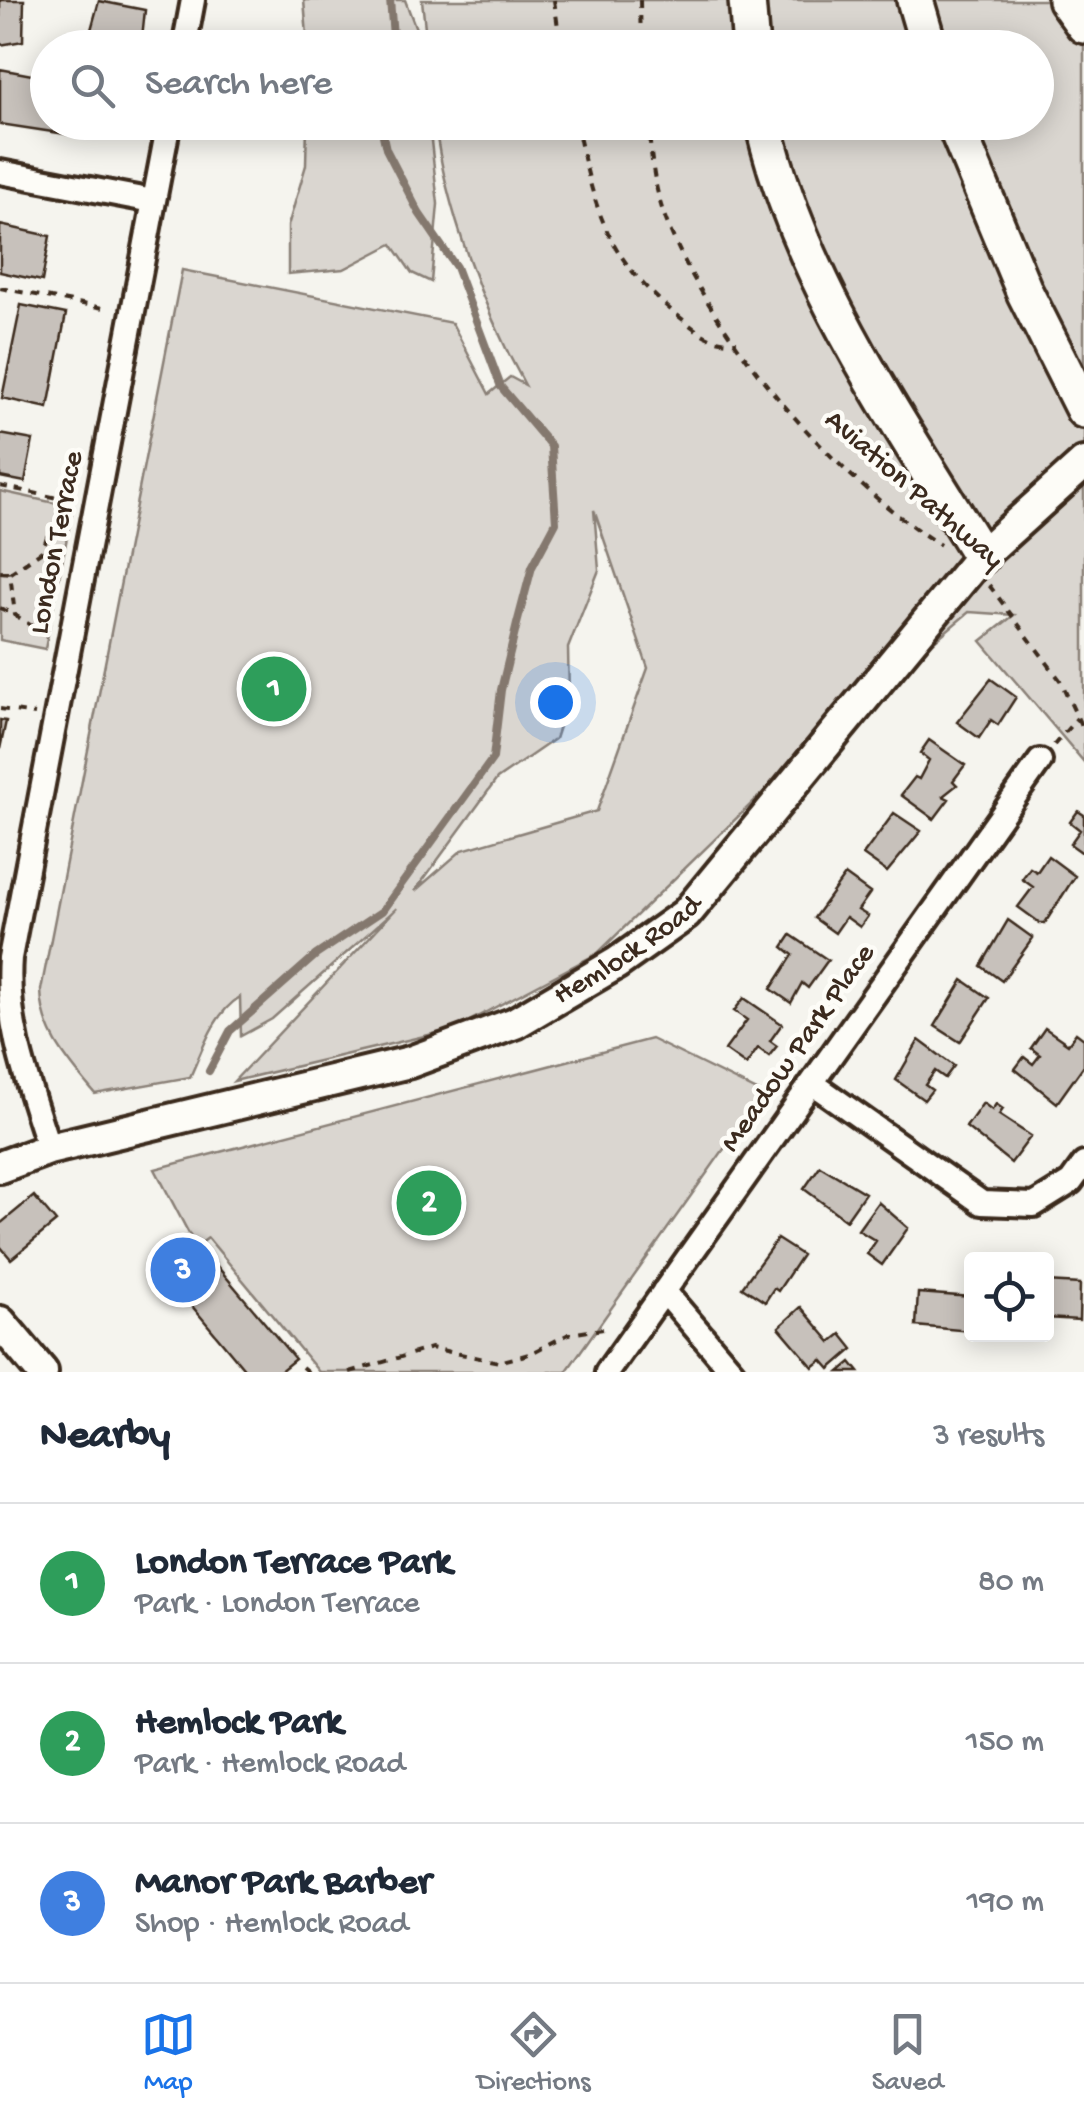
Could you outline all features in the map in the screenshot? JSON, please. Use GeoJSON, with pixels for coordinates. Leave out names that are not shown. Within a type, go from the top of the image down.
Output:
{"type":"FeatureCollection","features":[{"type":"Feature","properties":{"kind":"main road"},"geometry":{"type":"LineString","coordinates":[[747,0],[750,30]]}},
{"type":"Feature","properties":{"kind":"main road"},"geometry":{"type":"LineString","coordinates":[[914,0],[923,30]]}},
{"type":"Feature","properties":{"kind":"main road"},"geometry":{"type":"LineString","coordinates":[[1066,0],[1084,25]]}},
{"type":"Feature","properties":{"kind":"main road"},"geometry":{"type":"LineString","coordinates":[[768,140],[781,188],[828,300],[977,561]]}},
{"type":"Feature","properties":{"kind":"main road"},"geometry":{"type":"LineString","coordinates":[[961,140],[987,208],[1084,410]]}},
{"type":"Feature","properties":{"kind":"street"},"geometry":{"type":"LineString","coordinates":[[187,30],[193,0]]}},
{"type":"Feature","properties":{"kind":"street","name":"London Terrace"},"geometry":{"type":"LineString","coordinates":[[49,1149],[8,994],[10,958],[165,140]]}},
{"type":"Feature","properties":{"kind":"street"},"geometry":{"type":"LineString","coordinates":[[0,172],[153,201]]}},
{"type":"Feature","properties":{"kind":"street","name":"Hemlock Road"},"geometry":{"type":"LineString","coordinates":[[0,1167],[49,1149],[410,1062],[515,1023],[617,963],[686,914],[977,561],[1084,464]]}},
{"type":"Feature","properties":{"kind":"street","name":"Meadow Park Place"},"geometry":{"type":"LineString","coordinates":[[607,1372],[1040,761]]}},
{"type":"Feature","properties":{"kind":"street"},"geometry":{"type":"LineString","coordinates":[[812,1083],[982,1203],[1034,1205],[1071,1182],[1084,1164]]}},
{"type":"Feature","properties":{"kind":"street"},"geometry":{"type":"LineString","coordinates":[[664,1292],[733,1372]]}},
{"type":"Feature","properties":{"kind":"street"},"geometry":{"type":"LineString","coordinates":[[0,1322],[42,1372]]}},
{"type":"Feature","properties":{"kind":"path"},"geometry":{"type":"LineString","coordinates":[[554,0],[558,30]]}},
{"type":"Feature","properties":{"kind":"path"},"geometry":{"type":"LineString","coordinates":[[640,0],[641,30]]}},
{"type":"Feature","properties":{"kind":"path"},"geometry":{"type":"LineString","coordinates":[[580,140],[590,185],[617,256],[654,296],[712,343],[737,342]]}},
{"type":"Feature","properties":{"kind":"path","name":"Aviation Pathway"},"geometry":{"type":"LineString","coordinates":[[650,140],[652,168],[665,217],[689,269],[737,342],[782,402],[851,474],[926,536],[977,561],[1040,649],[1084,732]]}},
{"type":"Feature","properties":{"kind":"path"},"geometry":{"type":"LineString","coordinates":[[0,288],[132,314]]}},
{"type":"Feature","properties":{"kind":"path"},"geometry":{"type":"LineString","coordinates":[[0,486],[94,518]]}},
{"type":"Feature","properties":{"kind":"path"},"geometry":{"type":"LineString","coordinates":[[0,572],[10,573],[42,551],[49,530],[94,518]]}},
{"type":"Feature","properties":{"kind":"path"},"geometry":{"type":"LineString","coordinates":[[10,573],[15,614]]}},
{"type":"Feature","properties":{"kind":"path"},"geometry":{"type":"LineString","coordinates":[[0,608],[54,641],[70,644]]}},
{"type":"Feature","properties":{"kind":"path"},"geometry":{"type":"LineString","coordinates":[[0,709],[56,718]]}},
{"type":"Feature","properties":{"kind":"path"},"geometry":{"type":"LineString","coordinates":[[1040,761],[1077,718]]}},
{"type":"Feature","properties":{"kind":"path"},"geometry":{"type":"LineString","coordinates":[[350,1372],[431,1348],[499,1362],[530,1354],[569,1334],[615,1328],[633,1334]]}},
{"type":"Feature","properties":{"kind":"path"},"geometry":{"type":"LineString","coordinates":[[302,1367],[308,1372]]}},
{"type":"Feature","properties":{"kind":"shaded area"},"geometry":{"type":"Polygon","coordinates":[[[304,0],[405,0],[416,30],[307,30],[304,0]]]}},
{"type":"Feature","properties":{"kind":"shaded area"},"geometry":{"type":"Polygon","coordinates":[[[422,0],[1084,0],[1084,762],[981,641],[1014,615],[969,612],[824,733],[598,953],[454,1029],[234,1081],[397,908],[272,1019],[241,1036],[240,997],[231,1004],[210,1033],[190,1077],[95,1094],[52,1034],[41,990],[182,270],[452,323],[489,394],[510,377],[525,385],[468,258],[438,140],[1054,140],[1054,30],[425,30],[422,0]],[[594,510],[599,570],[568,648],[569,696],[555,739],[497,779],[415,891],[462,850],[597,811],[648,668],[594,510]]]}},
{"type":"Feature","properties":{"kind":"shaded area"},"geometry":{"type":"Polygon","coordinates":[[[307,140],[431,140],[438,204],[431,282],[412,273],[392,244],[344,269],[288,274],[288,226],[306,165],[307,140]]]}},
{"type":"Feature","properties":{"kind":"shaded area"},"geometry":{"type":"Polygon","coordinates":[[[0,491],[73,507],[45,649],[0,640],[0,491]]]}},
{"type":"Feature","properties":{"kind":"shaded area"},"geometry":{"type":"Polygon","coordinates":[[[651,1039],[763,1094],[566,1372],[319,1372],[208,1238],[196,1247],[155,1169],[651,1039]]]}},
{"type":"Feature","properties":{"kind":"building"},"geometry":{"type":"Polygon","coordinates":[[[0,0],[24,0],[23,41],[0,45],[0,0]]]}},
{"type":"Feature","properties":{"kind":"building"},"geometry":{"type":"Polygon","coordinates":[[[99,1],[145,10],[143,30],[91,30],[99,1]]]}},
{"type":"Feature","properties":{"kind":"building"},"geometry":{"type":"Polygon","coordinates":[[[0,69],[30,75],[30,129],[0,124],[0,69]]]}},
{"type":"Feature","properties":{"kind":"building"},"geometry":{"type":"Polygon","coordinates":[[[0,225],[50,236],[42,281],[0,272],[0,225]]]}},
{"type":"Feature","properties":{"kind":"building"},"geometry":{"type":"Polygon","coordinates":[[[21,305],[66,314],[48,408],[2,398],[21,305]]]}},
{"type":"Feature","properties":{"kind":"building"},"geometry":{"type":"Polygon","coordinates":[[[0,434],[33,440],[25,482],[0,477],[0,434]]]}},
{"type":"Feature","properties":{"kind":"building"},"geometry":{"type":"Polygon","coordinates":[[[991,679],[1016,697],[998,725],[991,720],[979,738],[957,722],[991,679]]]}},
{"type":"Feature","properties":{"kind":"building"},"geometry":{"type":"Polygon","coordinates":[[[0,720],[6,721],[0,749],[0,720]]]}},
{"type":"Feature","properties":{"kind":"building"},"geometry":{"type":"Polygon","coordinates":[[[929,740],[965,765],[953,781],[957,785],[943,796],[949,799],[934,819],[901,795],[915,777],[919,779],[929,760],[920,753],[929,740]]]}},
{"type":"Feature","properties":{"kind":"building"},"geometry":{"type":"Polygon","coordinates":[[[1078,811],[1084,815],[1084,854],[1070,844],[1080,830],[1070,822],[1078,811]]]}},
{"type":"Feature","properties":{"kind":"building"},"geometry":{"type":"Polygon","coordinates":[[[894,813],[921,831],[887,872],[863,855],[894,813]]]}},
{"type":"Feature","properties":{"kind":"building"},"geometry":{"type":"Polygon","coordinates":[[[1048,856],[1075,876],[1045,923],[1040,923],[1018,907],[1033,887],[1022,879],[1030,868],[1037,872],[1048,856]]]}},
{"type":"Feature","properties":{"kind":"building"},"geometry":{"type":"Polygon","coordinates":[[[845,875],[870,893],[858,910],[868,916],[860,927],[846,917],[835,933],[814,918],[845,875]]]}},
{"type":"Feature","properties":{"kind":"building"},"geometry":{"type":"Polygon","coordinates":[[[1008,920],[1033,938],[1002,981],[981,966],[1008,920]]]}},
{"type":"Feature","properties":{"kind":"building"},"geometry":{"type":"Polygon","coordinates":[[[791,935],[828,960],[808,988],[802,983],[791,1003],[771,989],[793,955],[783,947],[791,935]]]}},
{"type":"Feature","properties":{"kind":"building"},"geometry":{"type":"Polygon","coordinates":[[[963,980],[989,998],[960,1042],[935,1026],[963,980]]]}},
{"type":"Feature","properties":{"kind":"building"},"geometry":{"type":"Polygon","coordinates":[[[744,998],[782,1024],[770,1041],[777,1046],[769,1056],[758,1048],[746,1065],[725,1050],[747,1020],[734,1011],[744,998]]]}},
{"type":"Feature","properties":{"kind":"building"},"geometry":{"type":"Polygon","coordinates":[[[1045,1028],[1068,1044],[1076,1033],[1084,1039],[1084,1065],[1057,1103],[1015,1069],[1024,1057],[1033,1064],[1040,1055],[1031,1048],[1045,1028]]]}},
{"type":"Feature","properties":{"kind":"building"},"geometry":{"type":"Polygon","coordinates":[[[919,1040],[954,1066],[945,1078],[935,1071],[925,1085],[932,1090],[924,1100],[896,1080],[919,1040]]]}},
{"type":"Feature","properties":{"kind":"building"},"geometry":{"type":"Polygon","coordinates":[[[983,1103],[992,1110],[996,1104],[1003,1109],[999,1115],[1031,1136],[1011,1163],[966,1127],[983,1103]]]}},
{"type":"Feature","properties":{"kind":"building"},"geometry":{"type":"Polygon","coordinates":[[[820,1166],[865,1193],[846,1220],[804,1189],[820,1166]]]}},
{"type":"Feature","properties":{"kind":"building"},"geometry":{"type":"Polygon","coordinates":[[[34,1196],[56,1222],[11,1259],[0,1246],[0,1224],[34,1196]]]}},
{"type":"Feature","properties":{"kind":"building"},"geometry":{"type":"Polygon","coordinates":[[[878,1202],[908,1228],[882,1265],[867,1254],[876,1241],[858,1230],[878,1202]]]}},
{"type":"Feature","properties":{"kind":"building"},"geometry":{"type":"Polygon","coordinates":[[[777,1239],[802,1255],[778,1291],[774,1288],[765,1302],[742,1287],[777,1239]]]}},
{"type":"Feature","properties":{"kind":"building"},"geometry":{"type":"Polygon","coordinates":[[[181,1252],[192,1265],[206,1253],[295,1359],[279,1372],[247,1372],[161,1269],[181,1252]]]}},
{"type":"Feature","properties":{"kind":"building"},"geometry":{"type":"Polygon","coordinates":[[[1054,1282],[1080,1284],[1079,1320],[1054,1318],[1054,1282]]]}},
{"type":"Feature","properties":{"kind":"building"},"geometry":{"type":"Polygon","coordinates":[[[918,1293],[964,1296],[964,1330],[916,1326],[918,1293]]]}},
{"type":"Feature","properties":{"kind":"building"},"geometry":{"type":"Polygon","coordinates":[[[801,1307],[831,1342],[841,1334],[853,1349],[830,1369],[822,1360],[813,1367],[779,1327],[801,1307]]]}},
{"type":"Feature","properties":{"kind":"building"},"geometry":{"type":"Polygon","coordinates":[[[851,1362],[859,1372],[839,1372],[851,1362]]]}},
{"type":"Feature","properties":{"kind":"waterway"},"geometry":{"type":"LineString","coordinates":[[390,0],[392,30]]}},
{"type":"Feature","properties":{"kind":"waterway"},"geometry":{"type":"LineString","coordinates":[[209,1071],[230,1031],[316,955],[382,911],[493,758],[501,690],[532,567],[556,522],[551,446],[501,387],[456,267],[419,213],[384,140]]}},
{"type":"Feature","properties":{"kind":"place","name":"London Terrace Park"},"geometry":{"type":"Point","coordinates":[274,689]}},
{"type":"Feature","properties":{"kind":"place","name":"Hemlock Park"},"geometry":{"type":"Point","coordinates":[429,1203]}},
{"type":"Feature","properties":{"kind":"place","name":"Manor Park Barber"},"geometry":{"type":"Point","coordinates":[183,1270]}}]}
